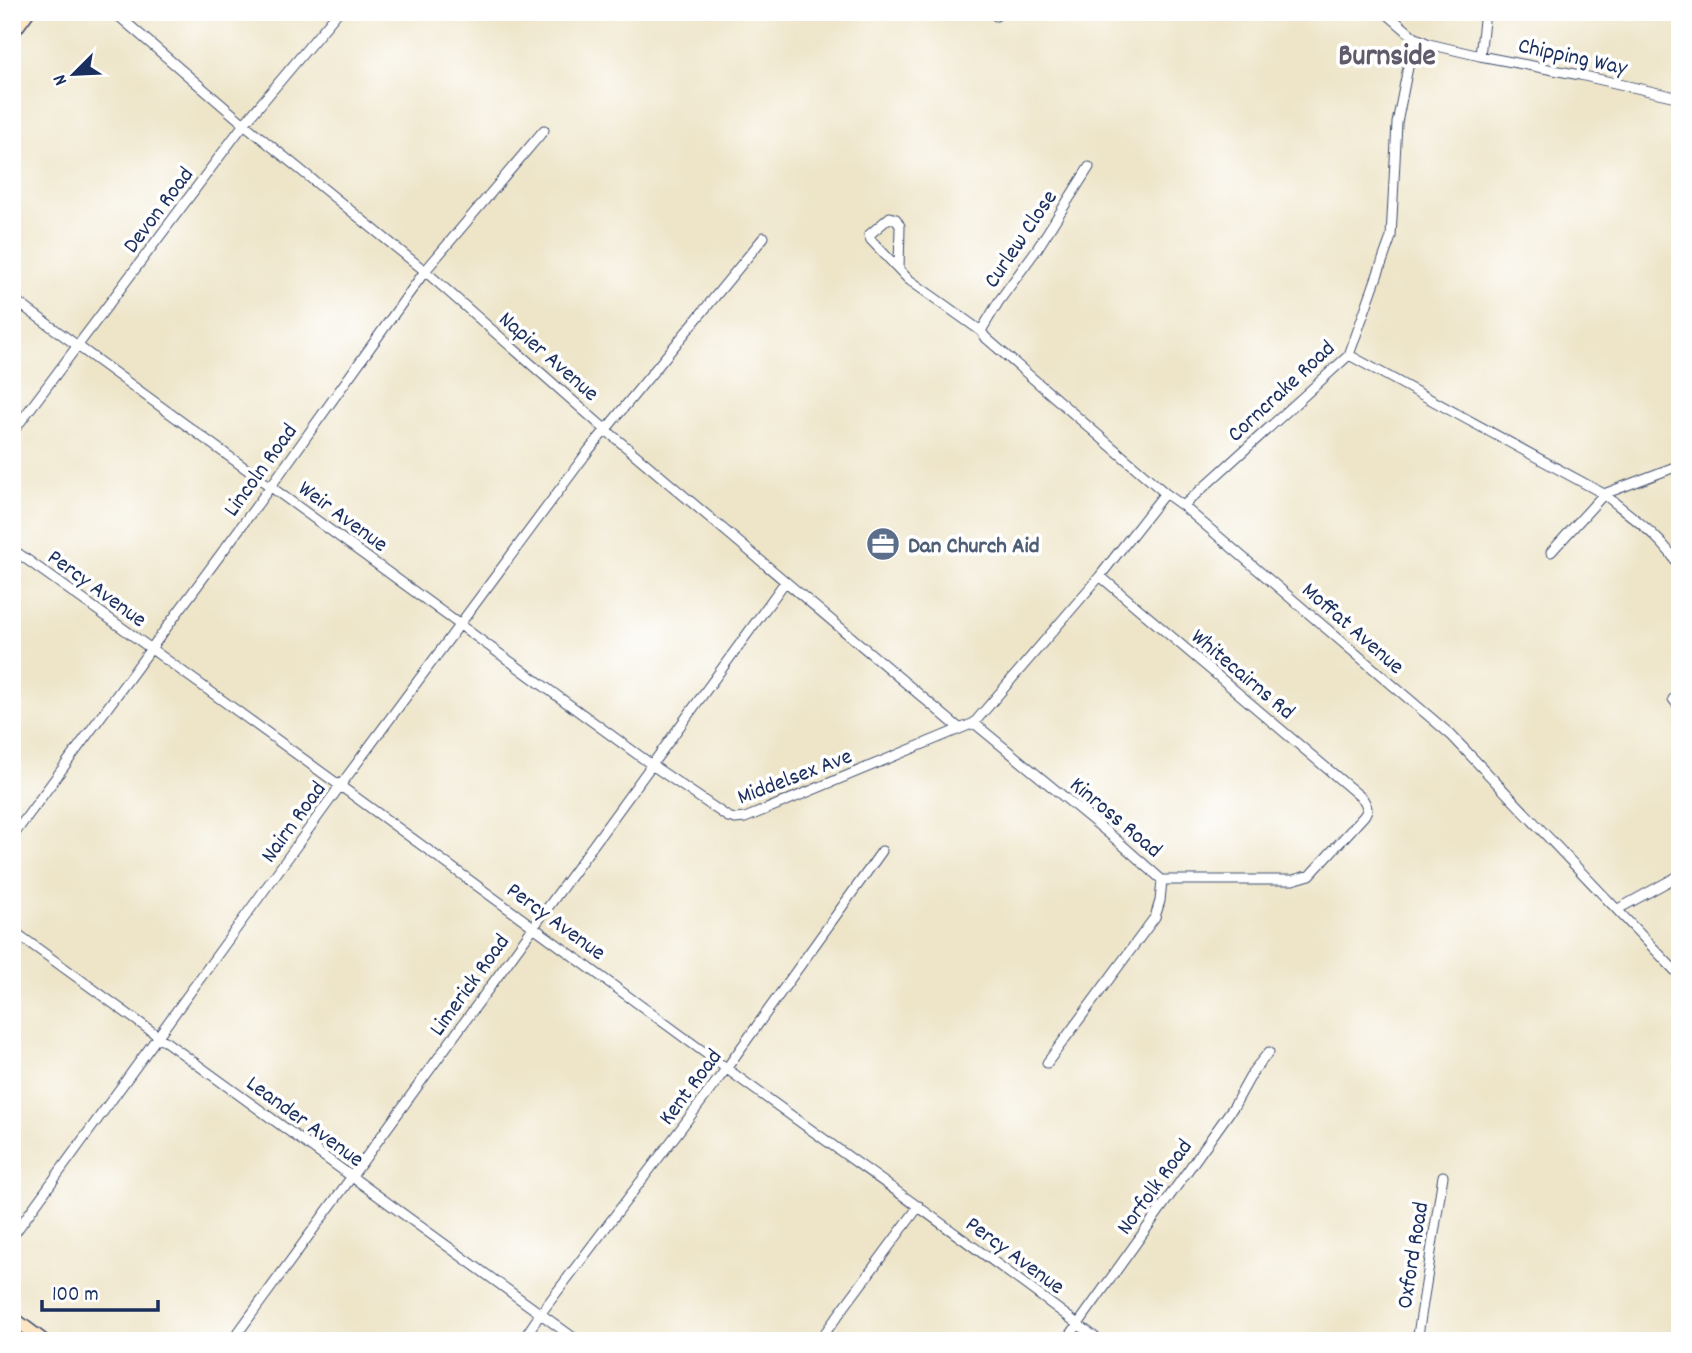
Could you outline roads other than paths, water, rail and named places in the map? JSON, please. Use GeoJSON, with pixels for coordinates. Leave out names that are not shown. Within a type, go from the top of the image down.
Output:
{"type":"FeatureCollection","features":[{"type":"Feature","properties":{"kind":"main road"},"geometry":{"type":"LineString","coordinates":[[12,34],[28,12]]}},
{"type":"Feature","properties":{"kind":"main road"},"geometry":{"type":"LineString","coordinates":[[12,1317],[44,1341]]}},
{"type":"Feature","properties":{"kind":"street","name":"Napier Avenue"},"geometry":{"type":"LineString","coordinates":[[114,12],[244,124],[425,271],[606,430],[960,728]]}},
{"type":"Feature","properties":{"kind":"street","name":"Devon Road"},"geometry":{"type":"LineString","coordinates":[[12,433],[244,124],[338,12]]}},
{"type":"Feature","properties":{"kind":"street","name":"Chipping Way"},"geometry":{"type":"LineString","coordinates":[[1385,12],[1413,37],[1429,44],[1680,98]]}},
{"type":"Feature","properties":{"kind":"street"},"geometry":{"type":"LineString","coordinates":[[1480,56],[1485,12]]}},
{"type":"Feature","properties":{"kind":"street","name":"Corncrake Road"},"geometry":{"type":"LineString","coordinates":[[1183,506],[1349,355],[1391,237],[1397,123],[1413,37]]}},
{"type":"Feature","properties":{"kind":"street","name":"Lincoln Road"},"geometry":{"type":"LineString","coordinates":[[12,837],[271,486],[425,271],[544,130]]}},
{"type":"Feature","properties":{"kind":"street","name":"Curlew Close"},"geometry":{"type":"LineString","coordinates":[[981,331],[1089,167]]}},
{"type":"Feature","properties":{"kind":"street","name":"Moffat Avenue"},"geometry":{"type":"LineString","coordinates":[[899,269],[900,226],[896,219],[890,217],[869,234],[872,240],[908,279],[981,331],[1165,493],[1451,735],[1680,976]]}},
{"type":"Feature","properties":{"kind":"street","name":"Nairn Road"},"geometry":{"type":"LineString","coordinates":[[12,1237],[460,624],[606,430],[764,237]]}},
{"type":"Feature","properties":{"kind":"street","name":"Weir Avenue"},"geometry":{"type":"LineString","coordinates":[[12,298],[652,765]]}},
{"type":"Feature","properties":{"kind":"street"},"geometry":{"type":"LineString","coordinates":[[1349,355],[1604,494],[1668,550],[1680,568]]}},
{"type":"Feature","properties":{"kind":"street"},"geometry":{"type":"LineString","coordinates":[[1551,552],[1604,494],[1680,465]]}},
{"type":"Feature","properties":{"kind":"street"},"geometry":{"type":"LineString","coordinates":[[960,728],[974,723],[1100,576],[1165,493]]}},
{"type":"Feature","properties":{"kind":"street","name":"Percy Avenue"},"geometry":{"type":"LineString","coordinates":[[12,549],[152,648],[726,1069],[919,1206],[1100,1341]]}},
{"type":"Feature","properties":{"kind":"street","name":"Whitecairns Rd"},"geometry":{"type":"LineString","coordinates":[[1100,576],[1363,799],[1367,806],[1367,812],[1310,874],[1302,878],[1162,880]]}},
{"type":"Feature","properties":{"kind":"street","name":"Limerick Road"},"geometry":{"type":"LineString","coordinates":[[232,1341],[785,582]]}},
{"type":"Feature","properties":{"kind":"street"},"geometry":{"type":"LineString","coordinates":[[1673,699],[1680,708]]}},
{"type":"Feature","properties":{"kind":"street","name":"Kinross Road"},"geometry":{"type":"LineString","coordinates":[[974,723],[1162,880],[1155,917],[1046,1063]]}},
{"type":"Feature","properties":{"kind":"street","name":"Middelsex Ave"},"geometry":{"type":"LineString","coordinates":[[652,765],[728,817],[740,819],[960,728]]}},
{"type":"Feature","properties":{"kind":"street","name":"Kent Road"},"geometry":{"type":"LineString","coordinates":[[522,1341],[726,1069],[882,851]]}},
{"type":"Feature","properties":{"kind":"street"},"geometry":{"type":"LineString","coordinates":[[1618,909],[1680,876]]}},
{"type":"Feature","properties":{"kind":"street","name":"Leander Avenue"},"geometry":{"type":"LineString","coordinates":[[12,930],[578,1341]]}},
{"type":"Feature","properties":{"kind":"street","name":"Norfolk Road"},"geometry":{"type":"LineString","coordinates":[[1066,1341],[1234,1106],[1254,1070],[1269,1052]]}},
{"type":"Feature","properties":{"kind":"street","name":"Oxford Road"},"geometry":{"type":"LineString","coordinates":[[1418,1341],[1443,1176]]}},
{"type":"Feature","properties":{"kind":"street"},"geometry":{"type":"LineString","coordinates":[[819,1341],[919,1206]]}},
{"type":"Feature","properties":{"kind":"place","name":"Dan Church Aid"},"geometry":{"type":"Point","coordinates":[883,544]}},
{"type":"Feature","properties":{"kind":"district","name":"Burnside"},"geometry":{"type":"Point","coordinates":[1387,54]}}]}
